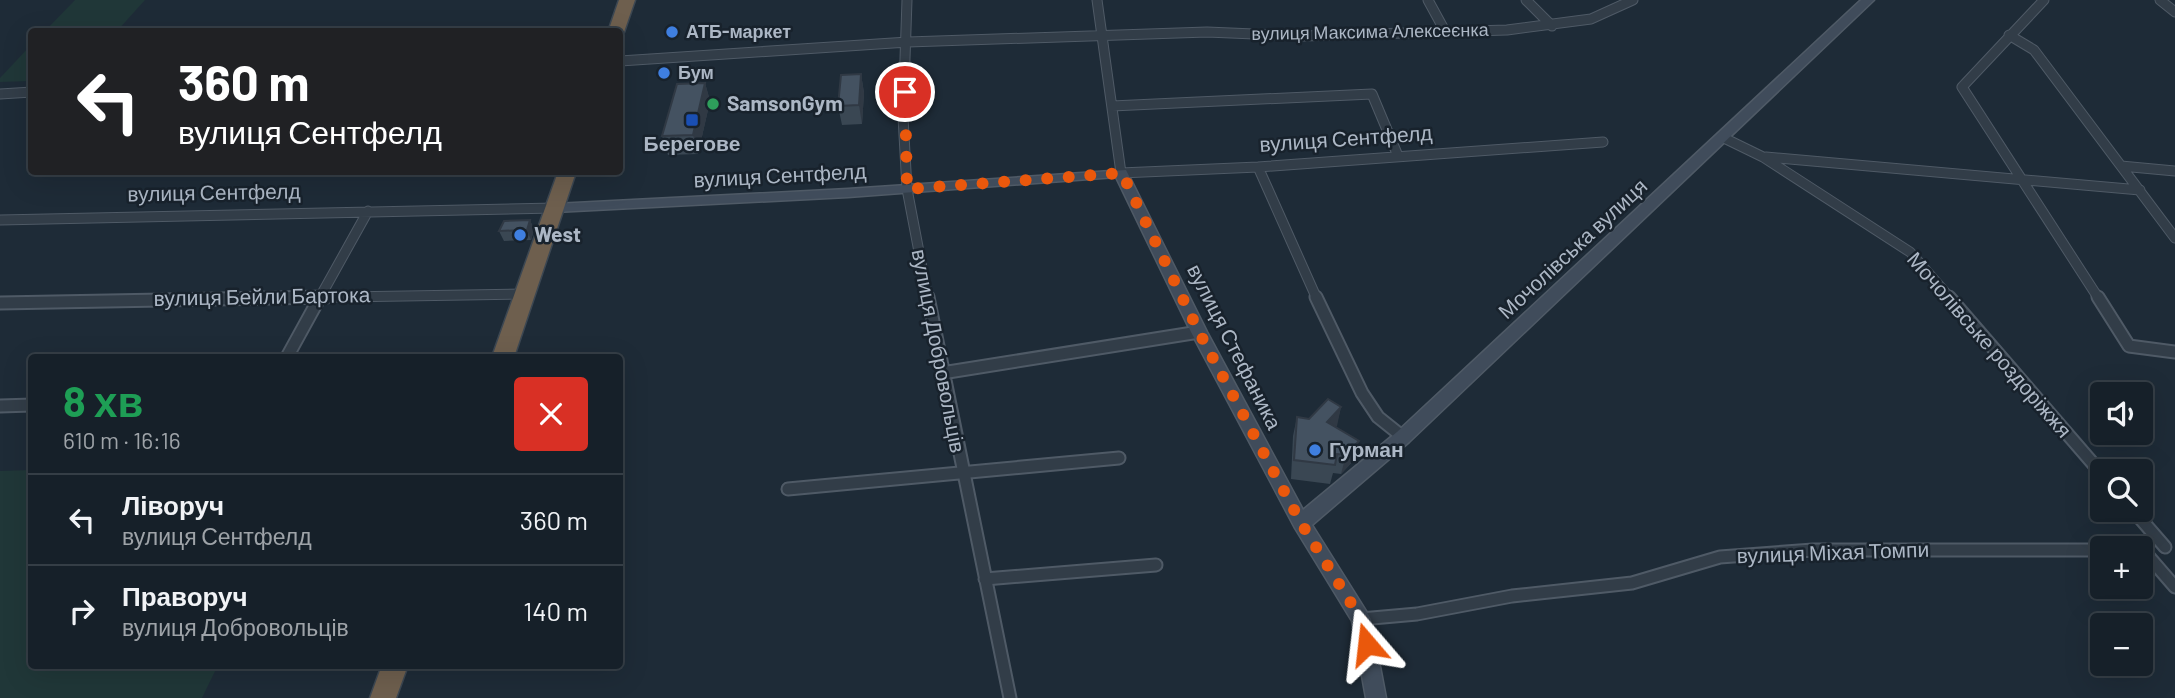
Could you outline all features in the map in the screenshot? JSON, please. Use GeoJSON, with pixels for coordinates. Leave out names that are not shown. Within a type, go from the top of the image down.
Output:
{"type":"FeatureCollection","features":[{"type":"Feature","properties":{"kind":"highway"},"geometry":{"type":"LineString","coordinates":[[617,28],[627,0]]}},
{"type":"Feature","properties":{"kind":"highway"},"geometry":{"type":"LineString","coordinates":[[504,354],[566,175]]}},
{"type":"Feature","properties":{"kind":"highway"},"geometry":{"type":"LineString","coordinates":[[383,698],[394,669]]}},
{"type":"Feature","properties":{"kind":"main road","name":"Мочолівська вулиця"},"geometry":{"type":"LineString","coordinates":[[1301,523],[1403,437],[1868,0]]}},
{"type":"Feature","properties":{"kind":"main road","name":"вулиця Сентфелд"},"geometry":{"type":"LineString","coordinates":[[555,208],[907,189],[1122,173]]}},
{"type":"Feature","properties":{"kind":"main road","name":"вулиця Стефаника"},"geometry":{"type":"LineString","coordinates":[[1122,173],[1199,332],[1301,523],[1361,619],[1376,698]]}},
{"type":"Feature","properties":{"kind":"street","name":"вулиця Добровольців"},"geometry":{"type":"LineString","coordinates":[[907,0],[904,117],[907,189],[962,472],[1010,698]]}},
{"type":"Feature","properties":{"kind":"street","name":"вулиця Стефаника"},"geometry":{"type":"LineString","coordinates":[[1097,0],[1122,173]]}},
{"type":"Feature","properties":{"kind":"street"},"geometry":{"type":"LineString","coordinates":[[1428,0],[1446,33]]}},
{"type":"Feature","properties":{"kind":"street"},"geometry":{"type":"LineString","coordinates":[[1526,0],[1552,26]]}},
{"type":"Feature","properties":{"kind":"street","name":"вулиця Максима Алексеєнка"},"geometry":{"type":"LineString","coordinates":[[623,61],[908,42],[1207,32],[1304,36],[1446,33],[1552,26],[1591,19],[1633,0]]}},
{"type":"Feature","properties":{"kind":"street"},"geometry":{"type":"LineString","coordinates":[[2044,0],[2009,34],[1962,88],[2129,346],[2175,352]]}},
{"type":"Feature","properties":{"kind":"street"},"geometry":{"type":"LineString","coordinates":[[2160,0],[2175,12]]}},
{"type":"Feature","properties":{"kind":"street"},"geometry":{"type":"LineString","coordinates":[[2009,34],[2034,50],[2175,238]]}},
{"type":"Feature","properties":{"kind":"street"},"geometry":{"type":"LineString","coordinates":[[0,94],[28,92]]}},
{"type":"Feature","properties":{"kind":"street"},"geometry":{"type":"LineString","coordinates":[[1112,106],[1372,94],[1398,156]]}},
{"type":"Feature","properties":{"kind":"street","name":"Мочолівське роздоріжжя"},"geometry":{"type":"LineString","coordinates":[[1724,138],[1763,157],[1910,252],[2090,460]]}},
{"type":"Feature","properties":{"kind":"street","name":"вулиця Сентфелд"},"geometry":{"type":"LineString","coordinates":[[1122,173],[1258,167],[1603,142]]}},
{"type":"Feature","properties":{"kind":"street"},"geometry":{"type":"LineString","coordinates":[[1763,157],[2140,190]]}},
{"type":"Feature","properties":{"kind":"street"},"geometry":{"type":"LineString","coordinates":[[2121,166],[2175,171]]}},
{"type":"Feature","properties":{"kind":"street"},"geometry":{"type":"LineString","coordinates":[[1258,167],[1362,393],[1378,417],[1403,437]]}},
{"type":"Feature","properties":{"kind":"street","name":"вулиця Сентфелд"},"geometry":{"type":"LineString","coordinates":[[0,220],[555,208]]}},
{"type":"Feature","properties":{"kind":"street"},"geometry":{"type":"LineString","coordinates":[[289,354],[369,211]]}},
{"type":"Feature","properties":{"kind":"street","name":"вулиця Бейли Бартока"},"geometry":{"type":"LineString","coordinates":[[0,303],[322,295],[524,294]]}},
{"type":"Feature","properties":{"kind":"street"},"geometry":{"type":"LineString","coordinates":[[942,373],[1199,332]]}},
{"type":"Feature","properties":{"kind":"street"},"geometry":{"type":"LineString","coordinates":[[0,406],[28,405]]}},
{"type":"Feature","properties":{"kind":"street"},"geometry":{"type":"LineString","coordinates":[[788,489],[1119,458]]}},
{"type":"Feature","properties":{"kind":"street"},"geometry":{"type":"LineString","coordinates":[[2145,522],[2170,547]]}},
{"type":"Feature","properties":{"kind":"street","name":"вулиця Міхая Томпи"},"geometry":{"type":"LineString","coordinates":[[1361,619],[1417,614],[1512,596],[1632,583],[1720,557],[1813,550],[2090,550]]}},
{"type":"Feature","properties":{"kind":"street"},"geometry":{"type":"LineString","coordinates":[[2153,562],[2175,587]]}},
{"type":"Feature","properties":{"kind":"street"},"geometry":{"type":"LineString","coordinates":[[985,579],[1156,565]]}},
{"type":"Feature","properties":{"kind":"green space"},"geometry":{"type":"Polygon","coordinates":[[[75,0],[145,0],[120,28],[48,28],[75,0]]]}},
{"type":"Feature","properties":{"kind":"green space"},"geometry":{"type":"Polygon","coordinates":[[[28,48],[28,81],[0,82],[0,78],[28,48]]]}},
{"type":"Feature","properties":{"kind":"green space"},"geometry":{"type":"Polygon","coordinates":[[[28,470],[28,669],[216,669],[202,698],[0,698],[0,471],[28,470]]]}},
{"type":"Feature","properties":{"kind":"building"},"geometry":{"type":"Polygon","coordinates":[[[861,74],[859,105],[838,106],[841,75],[861,74]]]}},
{"type":"Feature","properties":{"kind":"building"},"geometry":{"type":"Polygon","coordinates":[[[705,83],[693,135],[662,136],[677,84],[705,83]]]}},
{"type":"Feature","properties":{"kind":"building"},"geometry":{"type":"Polygon","coordinates":[[[530,220],[527,230],[499,231],[504,221],[530,220]]]}},
{"type":"Feature","properties":{"kind":"building"},"geometry":{"type":"Polygon","coordinates":[[[1328,399],[1341,407],[1327,422],[1359,441],[1346,455],[1337,454],[1335,465],[1294,460],[1297,417],[1309,419],[1328,399]]]}},
{"type":"Feature","properties":{"kind":"place","name":"АТБ-маркет"},"geometry":{"type":"Point","coordinates":[672,32]}},
{"type":"Feature","properties":{"kind":"place","name":"Бум"},"geometry":{"type":"Point","coordinates":[664,73]}},
{"type":"Feature","properties":{"kind":"place","name":"SamsonGym"},"geometry":{"type":"Point","coordinates":[713,104]}},
{"type":"Feature","properties":{"kind":"place","name":"Берегове"},"geometry":{"type":"Point","coordinates":[692,120]}},
{"type":"Feature","properties":{"kind":"place","name":"West"},"geometry":{"type":"Point","coordinates":[520,235]}},
{"type":"Feature","properties":{"kind":"place","name":"Гурман"},"geometry":{"type":"Point","coordinates":[1315,450]}},
{"type":"Feature","properties":{"kind":"route"},"geometry":{"type":"LineString","coordinates":[[905,92],[907,189],[1122,173],[1199,332],[1301,523],[1361,619],[1367,644]]}}]}
